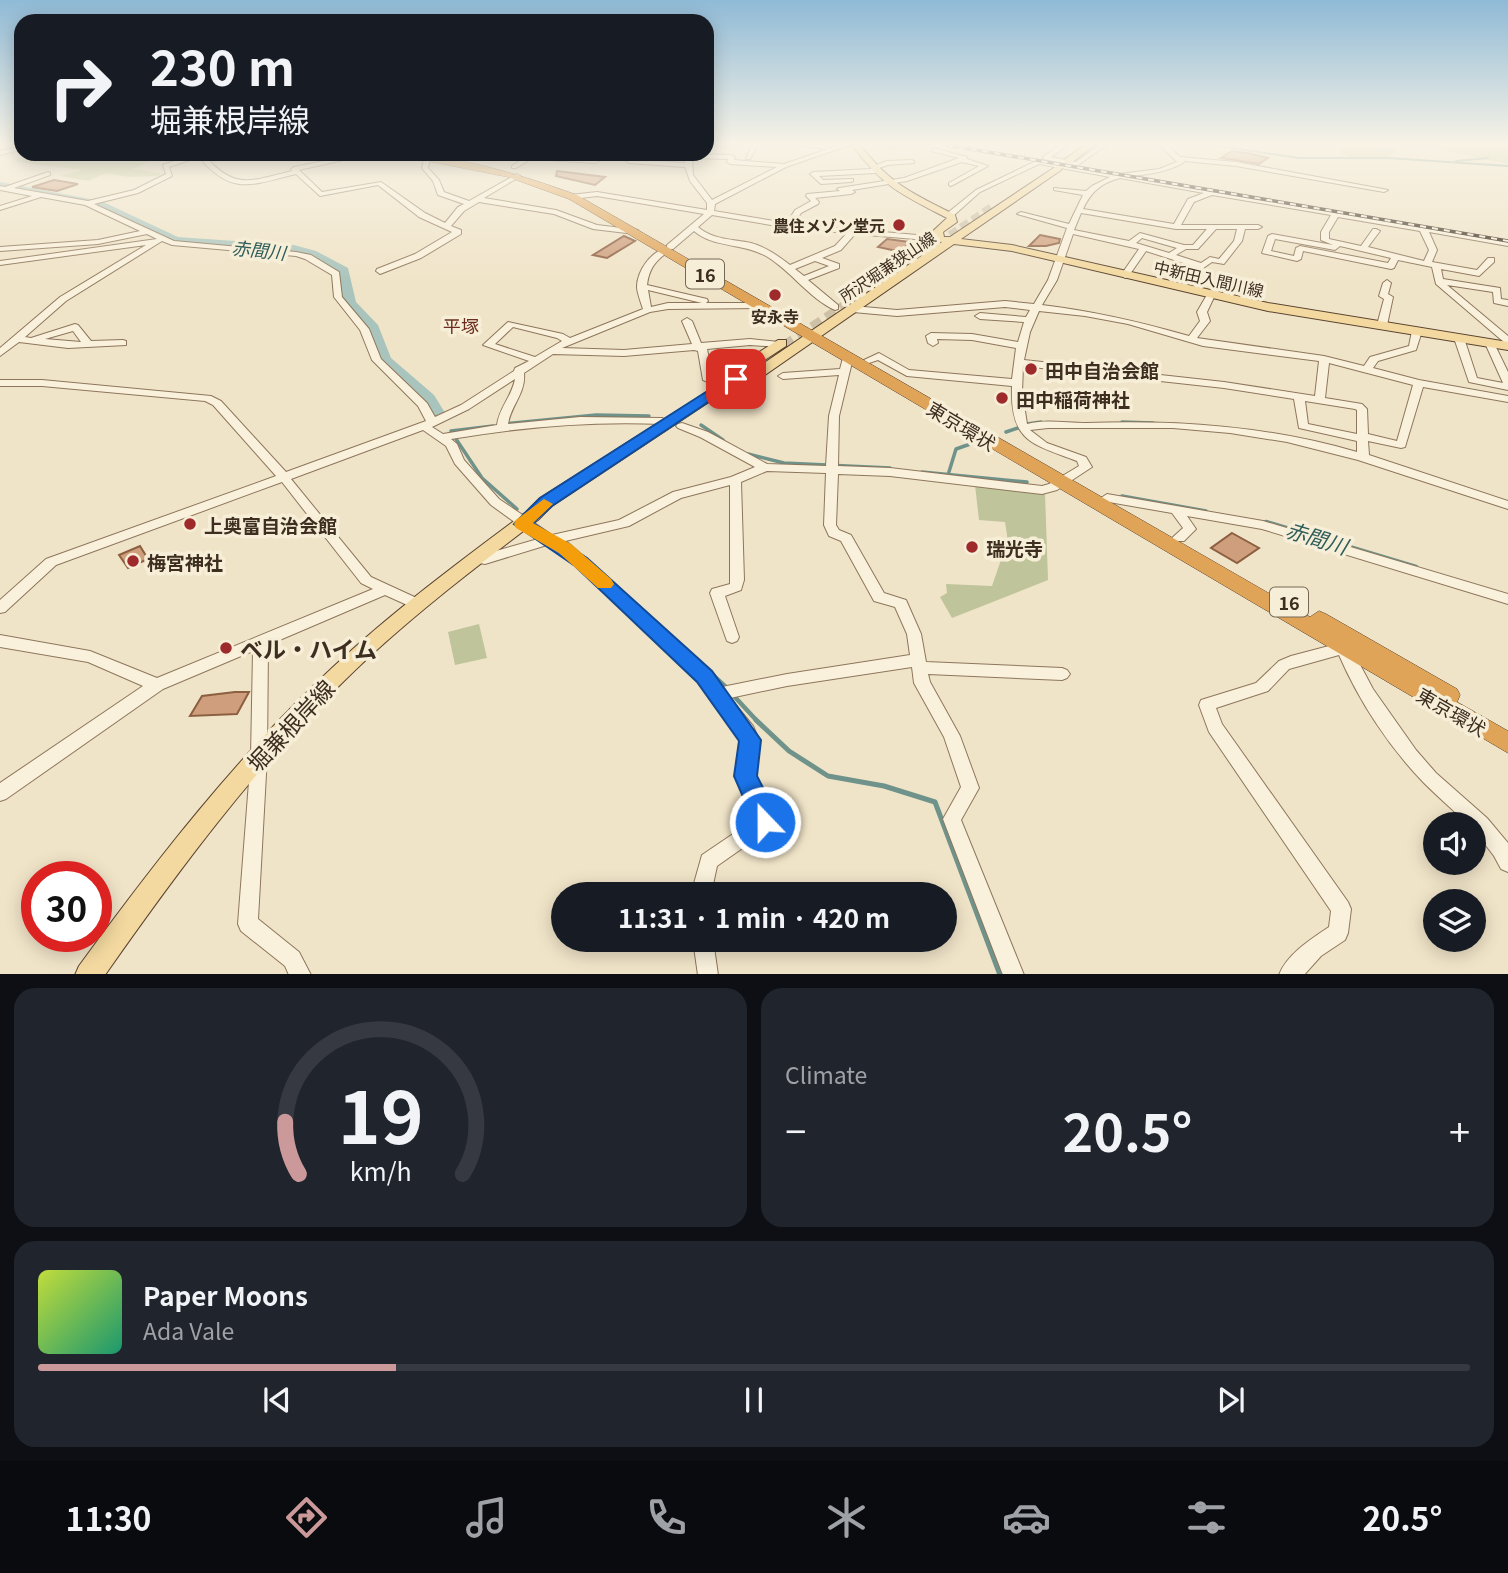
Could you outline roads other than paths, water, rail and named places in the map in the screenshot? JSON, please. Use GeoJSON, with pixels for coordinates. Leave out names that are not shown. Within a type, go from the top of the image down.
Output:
{"type":"FeatureCollection","features":[{"type":"Feature","properties":{"kind":"highway","name":"東京環状"},"geometry":{"type":"LineString","coordinates":[[563,190],[577,196],[810,331],[847,365],[1065,480],[1107,498],[1508,729]]}},
{"type":"Feature","properties":{"kind":"highway","name":"東京環状"},"geometry":{"type":"LineString","coordinates":[[577,196],[758,306],[869,360],[1344,648],[1508,743]]}},
{"type":"Feature","properties":{"kind":"main road"},"geometry":{"type":"LineString","coordinates":[[906,190],[949,215],[969,218]]}},
{"type":"Feature","properties":{"kind":"main road","name":"所沢堀兼狭山線"},"geometry":{"type":"LineString","coordinates":[[810,331],[835,307],[1015,190]]}},
{"type":"Feature","properties":{"kind":"main road","name":"所沢堀兼狭山線"},"geometry":{"type":"LineString","coordinates":[[995,207],[1020,190]]}},
{"type":"Feature","properties":{"kind":"main road","name":"所沢堀兼狭山線"},"geometry":{"type":"LineString","coordinates":[[810,331],[853,309],[1022,190]]}},
{"type":"Feature","properties":{"kind":"main road"},"geometry":{"type":"LineString","coordinates":[[939,239],[938,231],[953,220],[949,215]]}},
{"type":"Feature","properties":{"kind":"main road","name":"中新田入間川線"},"geometry":{"type":"LineString","coordinates":[[939,239],[1012,248],[1211,295],[1459,338],[1508,343]]}},
{"type":"Feature","properties":{"kind":"main road","name":"堀兼根岸線"},"geometry":{"type":"LineString","coordinates":[[550,504],[662,421],[779,345],[810,331]]}},
{"type":"Feature","properties":{"kind":"main road","name":"堀兼根岸線"},"geometry":{"type":"LineString","coordinates":[[550,504],[610,474],[682,426],[810,331]]}},
{"type":"Feature","properties":{"kind":"main road","name":"堀兼根岸線"},"geometry":{"type":"LineString","coordinates":[[89,974],[187,841],[259,756],[337,675],[416,604],[474,558],[550,504],[738,380]]}},
{"type":"Feature","properties":{"kind":"street"},"geometry":{"type":"LineString","coordinates":[[18,190],[90,202],[159,240]]}},
{"type":"Feature","properties":{"kind":"street"},"geometry":{"type":"LineString","coordinates":[[90,202],[136,190]]}},
{"type":"Feature","properties":{"kind":"street"},"geometry":{"type":"LineString","coordinates":[[317,190],[321,194],[340,190]]}},
{"type":"Feature","properties":{"kind":"street"},"geometry":{"type":"LineString","coordinates":[[380,271],[418,256],[458,232],[422,215],[389,190]]}},
{"type":"Feature","properties":{"kind":"street"},"geometry":{"type":"LineString","coordinates":[[440,190],[472,202],[556,212],[596,227],[635,232]]}},
{"type":"Feature","properties":{"kind":"street"},"geometry":{"type":"LineString","coordinates":[[446,227],[489,190]]}},
{"type":"Feature","properties":{"kind":"street"},"geometry":{"type":"LineString","coordinates":[[648,310],[640,286],[650,263],[710,213],[711,203],[700,190]]}},
{"type":"Feature","properties":{"kind":"street"},"geometry":{"type":"LineString","coordinates":[[711,203],[739,190]]}},
{"type":"Feature","properties":{"kind":"street"},"geometry":{"type":"LineString","coordinates":[[789,226],[798,212],[815,202],[809,197],[811,195],[831,190]]}},
{"type":"Feature","properties":{"kind":"street"},"geometry":{"type":"LineString","coordinates":[[1060,190],[1089,194]]}},
{"type":"Feature","properties":{"kind":"street"},"geometry":{"type":"LineString","coordinates":[[474,558],[485,559],[557,538],[624,523],[677,495],[735,480],[765,467],[831,467],[1042,490],[1065,480],[1086,467],[1082,459],[1034,441],[1024,428],[1019,411],[1018,362],[1029,320],[1055,275],[1071,229],[1091,190]]}},
{"type":"Feature","properties":{"kind":"street"},"geometry":{"type":"LineString","coordinates":[[1205,190],[1508,244]]}},
{"type":"Feature","properties":{"kind":"street"},"geometry":{"type":"LineString","coordinates":[[1242,190],[1508,237]]}},
{"type":"Feature","properties":{"kind":"street"},"geometry":{"type":"LineString","coordinates":[[949,215],[978,191]]}},
{"type":"Feature","properties":{"kind":"street"},"geometry":{"type":"LineString","coordinates":[[1175,227],[1191,201],[1214,192]]}},
{"type":"Feature","properties":{"kind":"street"},"geometry":{"type":"LineString","coordinates":[[577,196],[597,194],[789,226],[939,239]]}},
{"type":"Feature","properties":{"kind":"street"},"geometry":{"type":"LineString","coordinates":[[0,208],[41,195]]}},
{"type":"Feature","properties":{"kind":"street"},"geometry":{"type":"LineString","coordinates":[[1080,211],[1175,227],[1258,227]]}},
{"type":"Feature","properties":{"kind":"street"},"geometry":{"type":"LineString","coordinates":[[1021,214],[1202,266],[1210,259],[1221,262],[1238,241],[1242,227]]}},
{"type":"Feature","properties":{"kind":"street"},"geometry":{"type":"LineString","coordinates":[[1336,214],[1325,232],[1325,240],[1336,248]]}},
{"type":"Feature","properties":{"kind":"street"},"geometry":{"type":"LineString","coordinates":[[695,228],[708,236],[754,247],[790,268],[835,307]]}},
{"type":"Feature","properties":{"kind":"street"},"geometry":{"type":"LineString","coordinates":[[1131,244],[1140,235],[1184,247],[1195,247],[1213,228]]}},
{"type":"Feature","properties":{"kind":"street"},"geometry":{"type":"LineString","coordinates":[[1423,229],[1433,250],[1431,265],[1438,280],[1508,343]]}},
{"type":"Feature","properties":{"kind":"street"},"geometry":{"type":"LineString","coordinates":[[1363,248],[1376,231]]}},
{"type":"Feature","properties":{"kind":"street"},"geometry":{"type":"LineString","coordinates":[[0,249],[98,242],[147,232]]}},
{"type":"Feature","properties":{"kind":"street"},"geometry":{"type":"LineString","coordinates":[[790,268],[838,248],[853,232]]}},
{"type":"Feature","properties":{"kind":"street"},"geometry":{"type":"LineString","coordinates":[[1396,255],[1391,266],[1336,248],[1272,236],[1266,253],[1297,259],[1300,248],[1336,248],[1363,248],[1396,255],[1431,265],[1479,273],[1491,260]]}},
{"type":"Feature","properties":{"kind":"street"},"geometry":{"type":"LineString","coordinates":[[0,353],[63,299],[159,240]]}},
{"type":"Feature","properties":{"kind":"street"},"geometry":{"type":"LineString","coordinates":[[0,263],[159,240],[186,246],[296,254],[336,274],[341,303],[364,329],[377,360],[423,405],[428,425],[443,437],[472,478],[527,520],[557,538],[704,676],[726,692],[751,740],[746,776],[767,817],[765,822],[709,861],[704,882]]}},
{"type":"Feature","properties":{"kind":"street"},"geometry":{"type":"LineString","coordinates":[[1170,256],[1184,247]]}},
{"type":"Feature","properties":{"kind":"street"},"geometry":{"type":"LineString","coordinates":[[1125,275],[1144,248]]}},
{"type":"Feature","properties":{"kind":"street"},"geometry":{"type":"LineString","coordinates":[[804,279],[836,266],[815,258]]}},
{"type":"Feature","properties":{"kind":"street"},"geometry":{"type":"LineString","coordinates":[[1438,280],[1497,287],[1497,301],[1508,303]]}},
{"type":"Feature","properties":{"kind":"street"},"geometry":{"type":"LineString","coordinates":[[1382,325],[1389,297],[1383,296],[1387,283]]}},
{"type":"Feature","properties":{"kind":"street"},"geometry":{"type":"LineString","coordinates":[[640,286],[686,295],[711,304]]}},
{"type":"Feature","properties":{"kind":"street"},"geometry":{"type":"LineString","coordinates":[[1191,340],[1205,321],[1202,312],[1211,295]]}},
{"type":"Feature","properties":{"kind":"street"},"geometry":{"type":"LineString","coordinates":[[0,608],[51,562],[428,425],[465,407],[551,351],[648,310],[711,304],[758,306]]}},
{"type":"Feature","properties":{"kind":"street"},"geometry":{"type":"LineString","coordinates":[[853,309],[897,313],[991,304],[1112,318],[1191,340],[1324,359],[1419,383],[1508,399]]}},
{"type":"Feature","properties":{"kind":"street"},"geometry":{"type":"LineString","coordinates":[[980,316],[1029,320]]}},
{"type":"Feature","properties":{"kind":"street"},"geometry":{"type":"LineString","coordinates":[[687,321],[700,348],[708,380],[719,384]]}},
{"type":"Feature","properties":{"kind":"street"},"geometry":{"type":"LineString","coordinates":[[536,360],[488,345],[511,324],[547,332],[570,342]]}},
{"type":"Feature","properties":{"kind":"street"},"geometry":{"type":"LineString","coordinates":[[29,341],[75,327],[89,345]]}},
{"type":"Feature","properties":{"kind":"street"},"geometry":{"type":"LineString","coordinates":[[1367,369],[1374,359],[1413,348],[1417,331]]}},
{"type":"Feature","properties":{"kind":"street"},"geometry":{"type":"LineString","coordinates":[[933,343],[931,336],[972,337],[1021,346]]}},
{"type":"Feature","properties":{"kind":"street"},"geometry":{"type":"LineString","coordinates":[[1459,338],[1473,380],[1508,385]]}},
{"type":"Feature","properties":{"kind":"street"},"geometry":{"type":"LineString","coordinates":[[18,340],[89,345],[123,343]]}},
{"type":"Feature","properties":{"kind":"street"},"geometry":{"type":"LineString","coordinates":[[551,351],[634,353],[750,342],[779,345]]}},
{"type":"Feature","properties":{"kind":"street"},"geometry":{"type":"LineString","coordinates":[[1490,343],[1508,385]]}},
{"type":"Feature","properties":{"kind":"street"},"geometry":{"type":"LineString","coordinates":[[869,360],[879,356],[907,373],[1018,383]]}},
{"type":"Feature","properties":{"kind":"street"},"geometry":{"type":"LineString","coordinates":[[1320,399],[1324,359]]}},
{"type":"Feature","properties":{"kind":"street"},"geometry":{"type":"LineString","coordinates":[[1018,362],[1180,379],[1320,399],[1362,410],[1363,458]]}},
{"type":"Feature","properties":{"kind":"street"},"geometry":{"type":"LineString","coordinates":[[783,376],[847,365],[834,415],[830,525],[835,533],[846,538],[879,597],[901,604],[914,634],[922,683],[952,736],[970,788],[952,819],[968,867],[1014,974]]}},
{"type":"Feature","properties":{"kind":"street"},"geometry":{"type":"LineString","coordinates":[[502,425],[521,383],[519,370]]}},
{"type":"Feature","properties":{"kind":"street"},"geometry":{"type":"LineString","coordinates":[[0,383],[42,383],[207,398],[217,403],[283,476],[366,580],[416,604]]}},
{"type":"Feature","properties":{"kind":"street"},"geometry":{"type":"LineString","coordinates":[[1299,397],[1303,426],[1401,446],[1419,383]]}},
{"type":"Feature","properties":{"kind":"street"},"geometry":{"type":"LineString","coordinates":[[443,437],[502,425],[608,417],[662,421]]}},
{"type":"Feature","properties":{"kind":"street"},"geometry":{"type":"LineString","coordinates":[[1024,428],[1037,424],[1074,427],[1140,422],[1201,426],[1314,444],[1508,505]]}},
{"type":"Feature","properties":{"kind":"street"},"geometry":{"type":"LineString","coordinates":[[682,426],[708,435],[734,453],[765,467]]}},
{"type":"Feature","properties":{"kind":"street"},"geometry":{"type":"LineString","coordinates":[[732,637],[717,593],[736,587],[739,571],[735,535],[739,504],[735,480]]}},
{"type":"Feature","properties":{"kind":"street"},"geometry":{"type":"LineString","coordinates":[[1107,498],[1263,522],[1368,552],[1508,599]]}},
{"type":"Feature","properties":{"kind":"street"},"geometry":{"type":"LineString","coordinates":[[1179,538],[1190,529],[1185,509]]}},
{"type":"Feature","properties":{"kind":"street"},"geometry":{"type":"LineString","coordinates":[[0,793],[158,685],[384,590]]}},
{"type":"Feature","properties":{"kind":"street"},"geometry":{"type":"LineString","coordinates":[[0,641],[90,657],[158,685]]}},
{"type":"Feature","properties":{"kind":"street"},"geometry":{"type":"LineString","coordinates":[[261,643],[259,756],[248,924],[292,959],[300,974]]}},
{"type":"Feature","properties":{"kind":"street"},"geometry":{"type":"LineString","coordinates":[[1290,974],[1314,949],[1338,933],[1341,909],[1215,727],[1207,705],[1262,687],[1284,665],[1344,648],[1357,676],[1420,767],[1479,825],[1508,863]]}},
{"type":"Feature","properties":{"kind":"street"},"geometry":{"type":"LineString","coordinates":[[726,692],[920,664],[1062,674]]}},
{"type":"Feature","properties":{"kind":"street"},"geometry":{"type":"LineString","coordinates":[[705,952],[708,974]]}},
{"type":"Feature","properties":{"kind":"waterway","name":"赤間川"},"geometry":{"type":"LineString","coordinates":[[24,190],[97,204],[175,241],[294,249],[311,254],[343,271],[348,303],[370,325],[383,360],[428,399],[438,416]]}},
{"type":"Feature","properties":{"kind":"waterway","name":"赤間川"},"geometry":{"type":"LineString","coordinates":[[504,424],[596,415],[649,416]]}},
{"type":"Feature","properties":{"kind":"waterway"},"geometry":{"type":"LineString","coordinates":[[1027,424],[1041,422]]}},
{"type":"Feature","properties":{"kind":"waterway"},"geometry":{"type":"LineString","coordinates":[[1122,422],[1153,423]]}},
{"type":"Feature","properties":{"kind":"waterway","name":"赤間川"},"geometry":{"type":"LineString","coordinates":[[701,425],[723,440]]}},
{"type":"Feature","properties":{"kind":"waterway","name":"赤間川"},"geometry":{"type":"LineString","coordinates":[[451,431],[493,426]]}},
{"type":"Feature","properties":{"kind":"waterway"},"geometry":{"type":"LineString","coordinates":[[1006,432],[1018,428]]}},
{"type":"Feature","properties":{"kind":"waterway"},"geometry":{"type":"LineString","coordinates":[[456,439],[482,478],[517,509]]}},
{"type":"Feature","properties":{"kind":"waterway"},"geometry":{"type":"LineString","coordinates":[[948,474],[956,449],[976,442]]}},
{"type":"Feature","properties":{"kind":"waterway","name":"赤間川"},"geometry":{"type":"LineString","coordinates":[[748,454],[784,463],[890,468]]}},
{"type":"Feature","properties":{"kind":"waterway","name":"赤間川"},"geometry":{"type":"LineString","coordinates":[[922,472],[948,474]]}},
{"type":"Feature","properties":{"kind":"waterway","name":"赤間川"},"geometry":{"type":"LineString","coordinates":[[948,474],[1027,482]]}},
{"type":"Feature","properties":{"kind":"waterway","name":"赤間川"},"geometry":{"type":"LineString","coordinates":[[1122,496],[1206,511]]}},
{"type":"Feature","properties":{"kind":"waterway","name":"赤間川"},"geometry":{"type":"LineString","coordinates":[[1266,522],[1416,567]]}},
{"type":"Feature","properties":{"kind":"waterway"},"geometry":{"type":"LineString","coordinates":[[563,540],[601,573]]}},
{"type":"Feature","properties":{"kind":"waterway"},"geometry":{"type":"LineString","coordinates":[[692,656],[728,689]]}},
{"type":"Feature","properties":{"kind":"waterway"},"geometry":{"type":"LineString","coordinates":[[733,695],[757,721]]}},
{"type":"Feature","properties":{"kind":"waterway"},"geometry":{"type":"LineString","coordinates":[[757,721],[789,751],[828,776],[884,786],[935,802],[1000,974]]}},
{"type":"Feature","properties":{"kind":"tunnel"},"geometry":{"type":"LineString","coordinates":[[939,243],[994,206]]}},
{"type":"Feature","properties":{"kind":"tunnel"},"geometry":{"type":"LineString","coordinates":[[770,356],[942,241]]}},
{"type":"Feature","properties":{"kind":"railway"},"geometry":{"type":"LineString","coordinates":[[1213,190],[1508,241]]}},
{"type":"Feature","properties":{"kind":"place","name":"農住メゾン堂元"},"geometry":{"type":"Point","coordinates":[899,225]}},
{"type":"Feature","properties":{"kind":"place","name":"安永寺"},"geometry":{"type":"Point","coordinates":[775,295]}},
{"type":"Feature","properties":{"kind":"place","name":"田中自治会館"},"geometry":{"type":"Point","coordinates":[1031,369]}},
{"type":"Feature","properties":{"kind":"place","name":"田中稲荷神社"},"geometry":{"type":"Point","coordinates":[1002,398]}},
{"type":"Feature","properties":{"kind":"place","name":"上奥富自治会館"},"geometry":{"type":"Point","coordinates":[190,524]}},
{"type":"Feature","properties":{"kind":"place","name":"瑞光寺"},"geometry":{"type":"Point","coordinates":[972,547]}},
{"type":"Feature","properties":{"kind":"place","name":"梅宮神社"},"geometry":{"type":"Point","coordinates":[133,561]}},
{"type":"Feature","properties":{"kind":"place","name":"ベル・ハイム"},"geometry":{"type":"Point","coordinates":[226,648]}},
{"type":"Feature","properties":{"kind":"district","name":"平塚"},"geometry":{"type":"Point","coordinates":[461,325]}}]}
